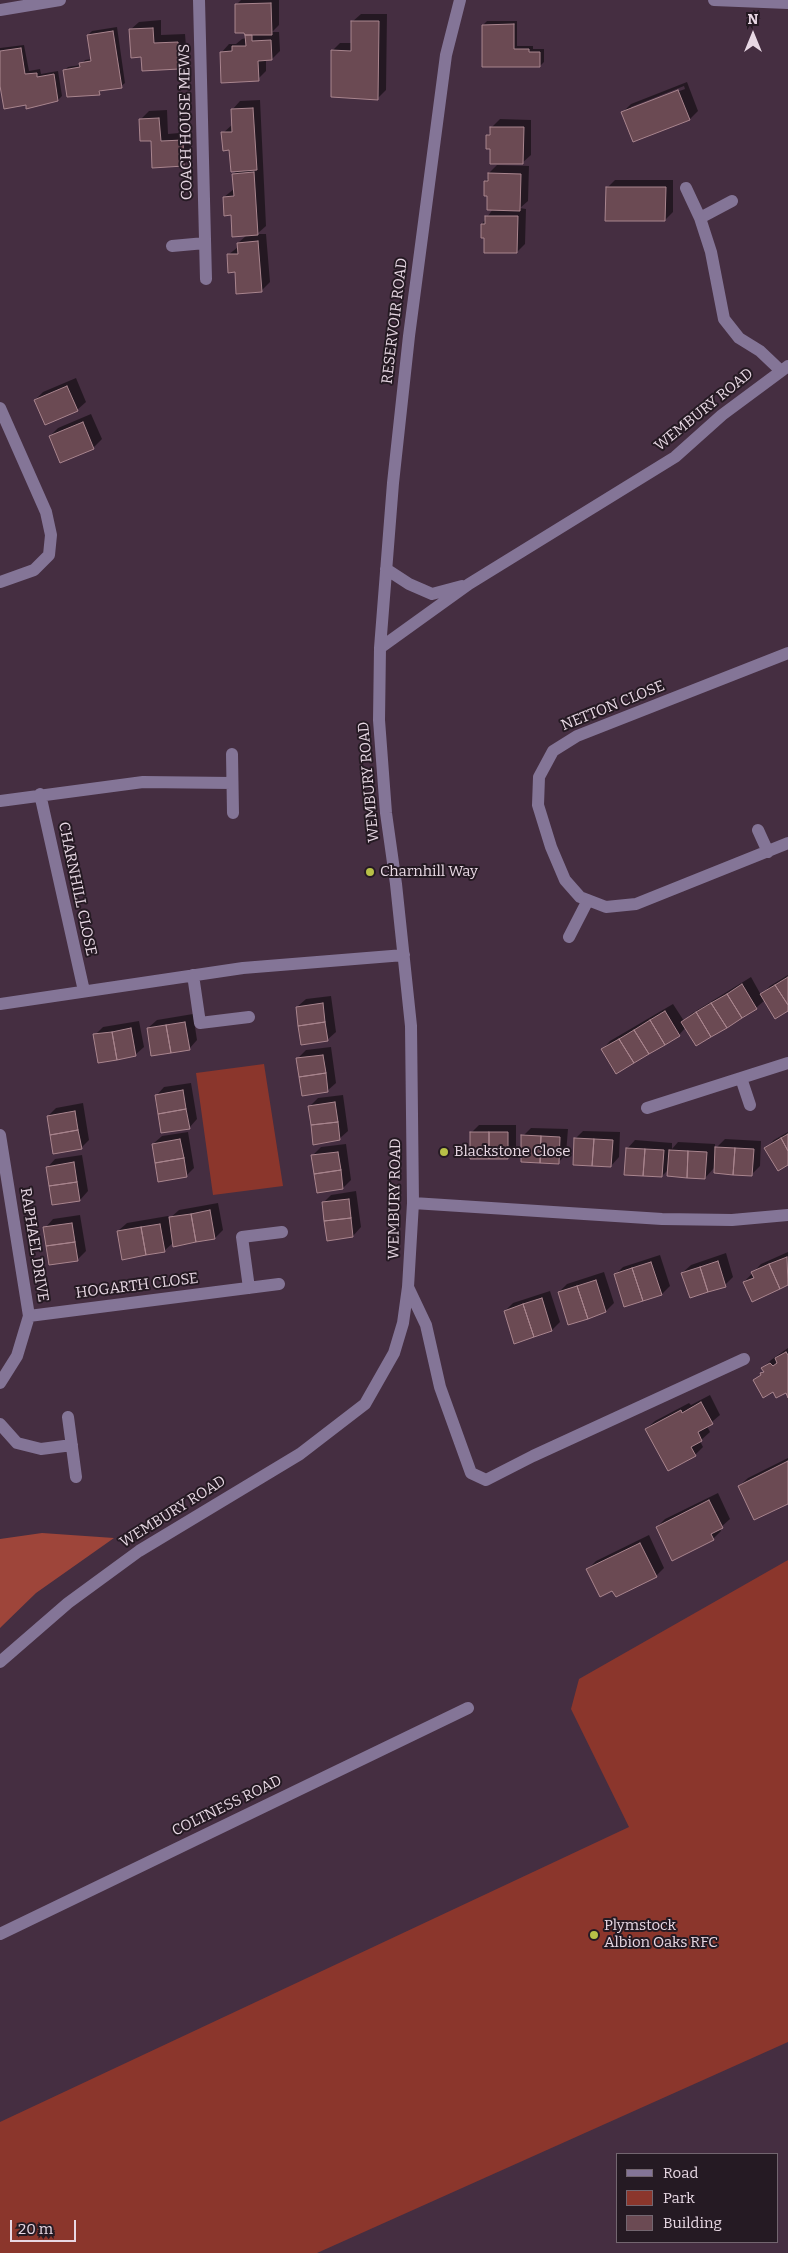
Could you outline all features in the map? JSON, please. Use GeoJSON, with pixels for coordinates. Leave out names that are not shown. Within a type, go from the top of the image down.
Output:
{"type":"FeatureCollection","features":[{"type":"Feature","properties":{"kind":"street"},"geometry":{"type":"LineString","coordinates":[[0,10],[60,0]]}},
{"type":"Feature","properties":{"kind":"street","name":"COACH HOUSE MEWS"},"geometry":{"type":"LineString","coordinates":[[200,0],[206,279]]}},
{"type":"Feature","properties":{"kind":"street","name":"RESERVOIR ROAD"},"geometry":{"type":"LineString","coordinates":[[380,648],[409,336],[446,55],[460,0]]}},
{"type":"Feature","properties":{"kind":"street"},"geometry":{"type":"LineString","coordinates":[[714,0],[788,3]]}},
{"type":"Feature","properties":{"kind":"street","name":"WEMBURY ROAD"},"geometry":{"type":"LineString","coordinates":[[0,1662],[68,1603],[139,1551],[300,1454],[365,1404],[394,1354],[403,1324],[408,1287],[413,1203],[411,1026],[386,813],[379,720],[380,648],[469,584],[675,457],[722,415],[784,368],[739,338],[724,319],[711,252],[700,218],[686,188]]}},
{"type":"Feature","properties":{"kind":"street"},"geometry":{"type":"LineString","coordinates":[[700,218],[732,201]]}},
{"type":"Feature","properties":{"kind":"street"},"geometry":{"type":"LineString","coordinates":[[172,246],[205,244]]}},
{"type":"Feature","properties":{"kind":"street"},"geometry":{"type":"LineString","coordinates":[[0,408],[46,512],[51,535],[49,555],[34,570],[0,582]]}},
{"type":"Feature","properties":{"kind":"street","name":"WEMBURY ROAD"},"geometry":{"type":"LineString","coordinates":[[386,569],[409,584],[432,594],[469,584]]}},
{"type":"Feature","properties":{"kind":"street","name":"NETTON CLOSE"},"geometry":{"type":"LineString","coordinates":[[788,653],[578,736],[553,750],[539,777],[538,805],[551,847],[565,880],[580,896],[606,908],[636,904],[788,843]]}},
{"type":"Feature","properties":{"kind":"street"},"geometry":{"type":"LineString","coordinates":[[232,754],[233,813]]}},
{"type":"Feature","properties":{"kind":"street"},"geometry":{"type":"LineString","coordinates":[[0,801],[40,794],[144,782],[232,783]]}},
{"type":"Feature","properties":{"kind":"street","name":"CHARNHILL CLOSE"},"geometry":{"type":"LineString","coordinates":[[40,794],[84,990]]}},
{"type":"Feature","properties":{"kind":"street"},"geometry":{"type":"LineString","coordinates":[[758,830],[768,852]]}},
{"type":"Feature","properties":{"kind":"street"},"geometry":{"type":"LineString","coordinates":[[569,937],[588,900]]}},
{"type":"Feature","properties":{"kind":"street"},"geometry":{"type":"LineString","coordinates":[[0,1004],[84,990],[243,968],[404,955]]}},
{"type":"Feature","properties":{"kind":"street"},"geometry":{"type":"LineString","coordinates":[[193,975],[200,1023],[249,1017]]}},
{"type":"Feature","properties":{"kind":"street"},"geometry":{"type":"LineString","coordinates":[[647,1108],[788,1063]]}},
{"type":"Feature","properties":{"kind":"street"},"geometry":{"type":"LineString","coordinates":[[741,1078],[750,1105]]}},
{"type":"Feature","properties":{"kind":"street","name":"RAPHAEL DRIVE"},"geometry":{"type":"LineString","coordinates":[[0,1135],[29,1316],[17,1356],[0,1383]]}},
{"type":"Feature","properties":{"kind":"street"},"geometry":{"type":"LineString","coordinates":[[413,1203],[662,1219],[732,1220],[788,1215]]}},
{"type":"Feature","properties":{"kind":"street"},"geometry":{"type":"LineString","coordinates":[[249,1288],[242,1238],[282,1232]]}},
{"type":"Feature","properties":{"kind":"street","name":"HOGARTH CLOSE"},"geometry":{"type":"LineString","coordinates":[[29,1316],[279,1284]]}},
{"type":"Feature","properties":{"kind":"street"},"geometry":{"type":"LineString","coordinates":[[408,1287],[426,1325],[440,1387],[471,1473],[486,1480],[532,1456],[744,1359]]}},
{"type":"Feature","properties":{"kind":"street"},"geometry":{"type":"LineString","coordinates":[[68,1417],[76,1477]]}},
{"type":"Feature","properties":{"kind":"street"},"geometry":{"type":"LineString","coordinates":[[0,1424],[17,1443],[42,1449],[72,1445]]}},
{"type":"Feature","properties":{"kind":"street","name":"COLTNESS ROAD"},"geometry":{"type":"LineString","coordinates":[[0,1934],[468,1708]]}},
{"type":"Feature","properties":{"kind":"green space"},"geometry":{"type":"Polygon","coordinates":[[[264,1064],[283,1186],[213,1195],[196,1073],[264,1064]]]}},
{"type":"Feature","properties":{"kind":"green space","name":"Plymstock Albion Oaks RFC"},"geometry":{"type":"Polygon","coordinates":[[[788,1560],[788,2042],[317,2253],[0,2253],[0,2122],[629,1827],[571,1709],[579,1679],[788,1560]]]}},
{"type":"Feature","properties":{"kind":"shaded area"},"geometry":{"type":"Polygon","coordinates":[[[42,1533],[114,1538],[36,1593],[0,1628],[0,1539],[42,1533]]]}},
{"type":"Feature","properties":{"kind":"building"},"geometry":{"type":"Polygon","coordinates":[[[271,3],[272,35],[235,33],[235,4],[271,3]]]}},
{"type":"Feature","properties":{"kind":"building"},"geometry":{"type":"Polygon","coordinates":[[[351,21],[379,21],[378,100],[331,97],[331,50],[351,51],[351,21]]]}},
{"type":"Feature","properties":{"kind":"building"},"geometry":{"type":"Polygon","coordinates":[[[514,24],[514,49],[529,49],[529,52],[540,52],[540,67],[482,67],[482,25],[514,24]]]}},
{"type":"Feature","properties":{"kind":"building"},"geometry":{"type":"Polygon","coordinates":[[[153,28],[154,43],[178,42],[179,69],[142,71],[141,57],[131,58],[129,29],[153,28]]]}},
{"type":"Feature","properties":{"kind":"building"},"geometry":{"type":"Polygon","coordinates":[[[113,31],[122,88],[99,91],[100,95],[67,97],[63,70],[80,67],[79,63],[91,61],[87,35],[113,31]]]}},
{"type":"Feature","properties":{"kind":"building"},"geometry":{"type":"Polygon","coordinates":[[[245,35],[252,35],[252,41],[271,40],[272,60],[258,61],[259,81],[221,83],[220,52],[232,51],[232,46],[246,46],[245,35]]]}},
{"type":"Feature","properties":{"kind":"building"},"geometry":{"type":"Polygon","coordinates":[[[21,48],[25,74],[37,73],[37,77],[54,74],[58,101],[26,109],[26,105],[4,109],[0,86],[0,51],[21,48]]]}},
{"type":"Feature","properties":{"kind":"building"},"geometry":{"type":"Polygon","coordinates":[[[678,90],[690,120],[633,142],[621,112],[678,90]]]}},
{"type":"Feature","properties":{"kind":"building"},"geometry":{"type":"Polygon","coordinates":[[[253,108],[257,170],[231,172],[229,150],[223,151],[221,132],[232,132],[231,109],[253,108]]]}},
{"type":"Feature","properties":{"kind":"building"},"geometry":{"type":"Polygon","coordinates":[[[159,118],[161,141],[183,140],[184,166],[152,168],[151,141],[140,141],[139,119],[159,118]]]}},
{"type":"Feature","properties":{"kind":"building"},"geometry":{"type":"Polygon","coordinates":[[[490,127],[524,127],[523,164],[490,164],[490,149],[486,149],[486,135],[490,135],[490,127]]]}},
{"type":"Feature","properties":{"kind":"building"},"geometry":{"type":"Polygon","coordinates":[[[254,172],[258,235],[232,237],[231,215],[224,216],[223,197],[234,196],[232,174],[254,172]]]}},
{"type":"Feature","properties":{"kind":"building"},"geometry":{"type":"Polygon","coordinates":[[[488,173],[521,174],[520,211],[487,210],[487,196],[484,196],[484,181],[488,181],[488,173]]]}},
{"type":"Feature","properties":{"kind":"building"},"geometry":{"type":"Polygon","coordinates":[[[606,187],[666,187],[665,221],[605,221],[606,187]]]}},
{"type":"Feature","properties":{"kind":"building"},"geometry":{"type":"Polygon","coordinates":[[[485,216],[518,216],[517,253],[484,253],[484,238],[481,238],[481,224],[485,224],[485,216]]]}},
{"type":"Feature","properties":{"kind":"building"},"geometry":{"type":"Polygon","coordinates":[[[258,241],[262,292],[236,294],[235,272],[228,273],[227,254],[238,254],[237,243],[258,241]]]}},
{"type":"Feature","properties":{"kind":"building"},"geometry":{"type":"Polygon","coordinates":[[[67,386],[78,411],[45,425],[34,400],[67,386]]]}},
{"type":"Feature","properties":{"kind":"building"},"geometry":{"type":"Polygon","coordinates":[[[83,422],[94,449],[60,463],[49,436],[83,422]]]}},
{"type":"Feature","properties":{"kind":"building"},"geometry":{"type":"Polygon","coordinates":[[[788,977],[788,1005],[775,985],[788,977]]]}},
{"type":"Feature","properties":{"kind":"building"},"geometry":{"type":"Polygon","coordinates":[[[742,984],[757,1009],[742,1018],[727,994],[742,984]]]}},
{"type":"Feature","properties":{"kind":"building"},"geometry":{"type":"Polygon","coordinates":[[[775,985],[788,1005],[788,1011],[775,1019],[760,994],[775,985]]]}},
{"type":"Feature","properties":{"kind":"building"},"geometry":{"type":"Polygon","coordinates":[[[727,994],[742,1018],[727,1028],[711,1003],[727,994]]]}},
{"type":"Feature","properties":{"kind":"building"},"geometry":{"type":"Polygon","coordinates":[[[323,1003],[325,1022],[298,1026],[296,1007],[323,1003]]]}},
{"type":"Feature","properties":{"kind":"building"},"geometry":{"type":"Polygon","coordinates":[[[711,1003],[727,1028],[711,1037],[696,1012],[711,1003]]]}},
{"type":"Feature","properties":{"kind":"building"},"geometry":{"type":"Polygon","coordinates":[[[665,1011],[680,1036],[665,1045],[650,1020],[665,1011]]]}},
{"type":"Feature","properties":{"kind":"building"},"geometry":{"type":"Polygon","coordinates":[[[696,1012],[711,1037],[696,1046],[681,1022],[696,1012]]]}},
{"type":"Feature","properties":{"kind":"building"},"geometry":{"type":"Polygon","coordinates":[[[650,1020],[665,1045],[649,1054],[634,1030],[650,1020]]]}},
{"type":"Feature","properties":{"kind":"building"},"geometry":{"type":"Polygon","coordinates":[[[185,1022],[190,1050],[171,1053],[166,1025],[185,1022]]]}},
{"type":"Feature","properties":{"kind":"building"},"geometry":{"type":"Polygon","coordinates":[[[325,1022],[328,1041],[301,1045],[298,1026],[325,1022]]]}},
{"type":"Feature","properties":{"kind":"building"},"geometry":{"type":"Polygon","coordinates":[[[166,1025],[171,1053],[151,1056],[147,1028],[166,1025]]]}},
{"type":"Feature","properties":{"kind":"building"},"geometry":{"type":"Polygon","coordinates":[[[131,1028],[136,1056],[117,1060],[112,1032],[131,1028]]]}},
{"type":"Feature","properties":{"kind":"building"},"geometry":{"type":"Polygon","coordinates":[[[634,1030],[649,1054],[634,1063],[619,1039],[634,1030]]]}},
{"type":"Feature","properties":{"kind":"building"},"geometry":{"type":"Polygon","coordinates":[[[112,1032],[117,1060],[98,1063],[93,1034],[112,1032]]]}},
{"type":"Feature","properties":{"kind":"building"},"geometry":{"type":"Polygon","coordinates":[[[619,1039],[634,1063],[616,1074],[601,1049],[619,1039]]]}},
{"type":"Feature","properties":{"kind":"building"},"geometry":{"type":"Polygon","coordinates":[[[323,1055],[326,1073],[299,1077],[296,1058],[323,1055]]]}},
{"type":"Feature","properties":{"kind":"building"},"geometry":{"type":"Polygon","coordinates":[[[326,1073],[328,1092],[302,1096],[299,1077],[326,1073]]]}},
{"type":"Feature","properties":{"kind":"building"},"geometry":{"type":"Polygon","coordinates":[[[183,1090],[186,1109],[158,1114],[155,1095],[183,1090]]]}},
{"type":"Feature","properties":{"kind":"building"},"geometry":{"type":"Polygon","coordinates":[[[335,1102],[338,1122],[311,1125],[308,1106],[335,1102]]]}},
{"type":"Feature","properties":{"kind":"building"},"geometry":{"type":"Polygon","coordinates":[[[186,1109],[190,1129],[161,1133],[158,1114],[186,1109]]]}},
{"type":"Feature","properties":{"kind":"building"},"geometry":{"type":"Polygon","coordinates":[[[75,1111],[78,1130],[50,1135],[47,1116],[75,1111]]]}},
{"type":"Feature","properties":{"kind":"building"},"geometry":{"type":"Polygon","coordinates":[[[338,1122],[340,1140],[313,1145],[311,1125],[338,1122]]]}},
{"type":"Feature","properties":{"kind":"building"},"geometry":{"type":"Polygon","coordinates":[[[78,1130],[82,1149],[53,1154],[50,1135],[78,1130]]]}},
{"type":"Feature","properties":{"kind":"building"},"geometry":{"type":"Polygon","coordinates":[[[470,1132],[489,1132],[489,1159],[470,1159],[470,1132]]]}},
{"type":"Feature","properties":{"kind":"building"},"geometry":{"type":"Polygon","coordinates":[[[489,1132],[508,1132],[508,1159],[489,1159],[489,1132]]]}},
{"type":"Feature","properties":{"kind":"building"},"geometry":{"type":"Polygon","coordinates":[[[788,1134],[788,1151],[781,1138],[788,1134]]]}},
{"type":"Feature","properties":{"kind":"building"},"geometry":{"type":"Polygon","coordinates":[[[521,1135],[541,1136],[540,1163],[521,1162],[521,1135]]]}},
{"type":"Feature","properties":{"kind":"building"},"geometry":{"type":"Polygon","coordinates":[[[541,1136],[560,1137],[559,1164],[540,1163],[541,1136]]]}},
{"type":"Feature","properties":{"kind":"building"},"geometry":{"type":"Polygon","coordinates":[[[574,1138],[594,1139],[592,1166],[573,1165],[574,1138]]]}},
{"type":"Feature","properties":{"kind":"building"},"geometry":{"type":"Polygon","coordinates":[[[781,1138],[788,1151],[788,1165],[778,1171],[764,1148],[781,1138]]]}},
{"type":"Feature","properties":{"kind":"building"},"geometry":{"type":"Polygon","coordinates":[[[180,1139],[184,1158],[155,1163],[152,1144],[180,1139]]]}},
{"type":"Feature","properties":{"kind":"building"},"geometry":{"type":"Polygon","coordinates":[[[594,1139],[613,1140],[611,1167],[592,1166],[594,1139]]]}},
{"type":"Feature","properties":{"kind":"building"},"geometry":{"type":"Polygon","coordinates":[[[715,1147],[735,1148],[733,1175],[714,1173],[715,1147]]]}},
{"type":"Feature","properties":{"kind":"building"},"geometry":{"type":"Polygon","coordinates":[[[626,1148],[645,1149],[643,1176],[624,1175],[626,1148]]]}},
{"type":"Feature","properties":{"kind":"building"},"geometry":{"type":"Polygon","coordinates":[[[735,1148],[754,1149],[752,1176],[733,1175],[735,1148]]]}},
{"type":"Feature","properties":{"kind":"building"},"geometry":{"type":"Polygon","coordinates":[[[645,1149],[664,1150],[662,1177],[643,1176],[645,1149]]]}},
{"type":"Feature","properties":{"kind":"building"},"geometry":{"type":"Polygon","coordinates":[[[669,1150],[688,1151],[687,1178],[667,1176],[669,1150]]]}},
{"type":"Feature","properties":{"kind":"building"},"geometry":{"type":"Polygon","coordinates":[[[688,1151],[707,1152],[705,1179],[687,1178],[688,1151]]]}},
{"type":"Feature","properties":{"kind":"building"},"geometry":{"type":"Polygon","coordinates":[[[338,1152],[341,1170],[314,1174],[311,1155],[338,1152]]]}},
{"type":"Feature","properties":{"kind":"building"},"geometry":{"type":"Polygon","coordinates":[[[184,1158],[187,1177],[158,1182],[155,1163],[184,1158]]]}},
{"type":"Feature","properties":{"kind":"building"},"geometry":{"type":"Polygon","coordinates":[[[74,1162],[77,1182],[49,1186],[46,1167],[74,1162]]]}},
{"type":"Feature","properties":{"kind":"building"},"geometry":{"type":"Polygon","coordinates":[[[341,1170],[343,1189],[317,1193],[314,1174],[341,1170]]]}},
{"type":"Feature","properties":{"kind":"building"},"geometry":{"type":"Polygon","coordinates":[[[77,1182],[80,1201],[52,1205],[49,1186],[77,1182]]]}},
{"type":"Feature","properties":{"kind":"building"},"geometry":{"type":"Polygon","coordinates":[[[349,1199],[351,1218],[324,1221],[322,1202],[349,1199]]]}},
{"type":"Feature","properties":{"kind":"building"},"geometry":{"type":"Polygon","coordinates":[[[210,1210],[215,1239],[196,1242],[191,1214],[210,1210]]]}},
{"type":"Feature","properties":{"kind":"building"},"geometry":{"type":"Polygon","coordinates":[[[191,1214],[196,1242],[173,1247],[169,1217],[191,1214]]]}},
{"type":"Feature","properties":{"kind":"building"},"geometry":{"type":"Polygon","coordinates":[[[351,1218],[353,1237],[327,1241],[324,1221],[351,1218]]]}},
{"type":"Feature","properties":{"kind":"building"},"geometry":{"type":"Polygon","coordinates":[[[72,1223],[75,1242],[46,1246],[43,1227],[72,1223]]]}},
{"type":"Feature","properties":{"kind":"building"},"geometry":{"type":"Polygon","coordinates":[[[160,1224],[165,1252],[146,1255],[141,1227],[160,1224]]]}},
{"type":"Feature","properties":{"kind":"building"},"geometry":{"type":"Polygon","coordinates":[[[141,1227],[146,1255],[122,1260],[117,1231],[141,1227]]]}},
{"type":"Feature","properties":{"kind":"building"},"geometry":{"type":"Polygon","coordinates":[[[75,1242],[78,1261],[49,1265],[46,1246],[75,1242]]]}},
{"type":"Feature","properties":{"kind":"building"},"geometry":{"type":"Polygon","coordinates":[[[787,1257],[788,1285],[780,1289],[769,1264],[787,1257]]]}},
{"type":"Feature","properties":{"kind":"building"},"geometry":{"type":"Polygon","coordinates":[[[718,1261],[726,1287],[708,1292],[700,1267],[718,1261]]]}},
{"type":"Feature","properties":{"kind":"building"},"geometry":{"type":"Polygon","coordinates":[[[651,1262],[662,1295],[643,1301],[632,1268],[651,1262]]]}},
{"type":"Feature","properties":{"kind":"building"},"geometry":{"type":"Polygon","coordinates":[[[769,1264],[780,1289],[752,1302],[743,1282],[754,1278],[751,1272],[769,1264]]]}},
{"type":"Feature","properties":{"kind":"building"},"geometry":{"type":"Polygon","coordinates":[[[700,1267],[708,1292],[690,1298],[681,1273],[700,1267]]]}},
{"type":"Feature","properties":{"kind":"building"},"geometry":{"type":"Polygon","coordinates":[[[632,1268],[643,1301],[624,1307],[614,1274],[632,1268]]]}},
{"type":"Feature","properties":{"kind":"building"},"geometry":{"type":"Polygon","coordinates":[[[596,1280],[606,1312],[588,1319],[577,1286],[596,1280]]]}},
{"type":"Feature","properties":{"kind":"building"},"geometry":{"type":"Polygon","coordinates":[[[577,1286],[588,1319],[568,1325],[558,1292],[577,1286]]]}},
{"type":"Feature","properties":{"kind":"building"},"geometry":{"type":"Polygon","coordinates":[[[542,1298],[552,1331],[534,1337],[523,1304],[542,1298]]]}},
{"type":"Feature","properties":{"kind":"building"},"geometry":{"type":"Polygon","coordinates":[[[523,1304],[534,1337],[514,1344],[504,1311],[523,1304]]]}},
{"type":"Feature","properties":{"kind":"building"},"geometry":{"type":"Polygon","coordinates":[[[786,1352],[788,1355],[788,1398],[786,1393],[776,1398],[773,1392],[763,1398],[753,1380],[761,1375],[760,1373],[764,1372],[761,1368],[770,1363],[773,1366],[777,1363],[775,1358],[786,1352]]]}},
{"type":"Feature","properties":{"kind":"building"},"geometry":{"type":"Polygon","coordinates":[[[701,1402],[713,1424],[698,1432],[702,1441],[691,1447],[696,1456],[668,1471],[645,1429],[681,1410],[682,1413],[701,1402]]]}},
{"type":"Feature","properties":{"kind":"building"},"geometry":{"type":"Polygon","coordinates":[[[788,1461],[788,1504],[754,1520],[738,1486],[788,1461]]]}},
{"type":"Feature","properties":{"kind":"building"},"geometry":{"type":"Polygon","coordinates":[[[709,1500],[723,1528],[711,1534],[714,1540],[672,1561],[656,1527],[709,1500]]]}},
{"type":"Feature","properties":{"kind":"building"},"geometry":{"type":"Polygon","coordinates":[[[640,1543],[657,1577],[616,1597],[612,1591],[600,1597],[586,1569],[640,1543]]]}},
{"type":"Feature","properties":{"kind":"place","name":"Charnhill Way"},"geometry":{"type":"Point","coordinates":[370,872]}},
{"type":"Feature","properties":{"kind":"place","name":"Blackstone Close"},"geometry":{"type":"Point","coordinates":[444,1152]}},
{"type":"Feature","properties":{"kind":"place","name":"Plymstock Albion Oaks RFC"},"geometry":{"type":"Point","coordinates":[594,1935]}}]}
